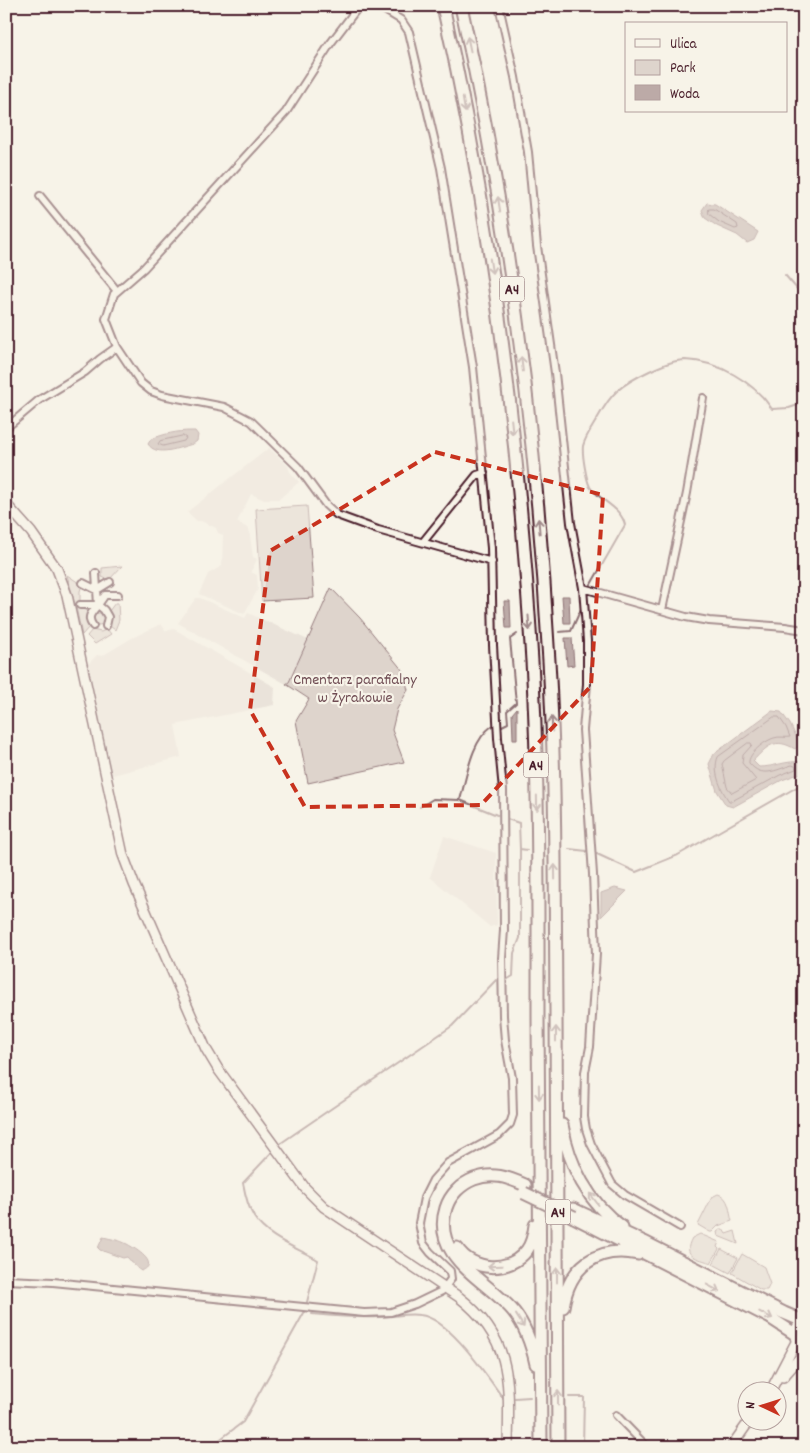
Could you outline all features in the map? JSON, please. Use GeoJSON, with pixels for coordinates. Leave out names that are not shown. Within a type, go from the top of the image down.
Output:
{"type":"FeatureCollection","features":[{"type":"Feature","properties":{"kind":"highway","name":"A4"},"geometry":{"type":"LineString","coordinates":[[443,6],[469,133],[495,290],[515,450],[532,664],[537,809],[541,1447]]}},
{"type":"Feature","properties":{"kind":"highway","name":"A4"},"geometry":{"type":"LineString","coordinates":[[461,6],[484,118],[511,286],[532,448],[549,664],[554,808],[558,1447]]}},
{"type":"Feature","properties":{"kind":"highway"},"geometry":{"type":"LineString","coordinates":[[556,1083],[565,1141],[578,1174],[606,1214],[644,1242]]}},
{"type":"Feature","properties":{"kind":"highway"},"geometry":{"type":"LineString","coordinates":[[541,1402],[533,1352],[522,1323],[502,1299],[464,1267],[454,1256],[445,1240],[443,1229],[447,1203],[454,1193],[469,1181],[486,1176],[498,1176],[573,1213],[769,1317],[796,1338]]}},
{"type":"Feature","properties":{"kind":"highway"},"geometry":{"type":"LineString","coordinates":[[525,1189],[492,1183],[475,1186],[465,1192],[454,1208],[450,1224],[452,1238],[461,1254],[478,1265],[496,1267],[507,1265],[523,1255],[530,1246],[534,1231],[540,1186]]}},
{"type":"Feature","properties":{"kind":"highway"},"geometry":{"type":"LineString","coordinates":[[573,1213],[644,1242],[784,1314],[803,1321]]}},
{"type":"Feature","properties":{"kind":"highway"},"geometry":{"type":"LineString","coordinates":[[558,1341],[568,1286],[578,1270],[587,1262],[603,1254],[617,1251],[637,1254],[661,1261]]}},
{"type":"Feature","properties":{"kind":"street"},"geometry":{"type":"LineString","coordinates":[[359,6],[330,44],[286,112],[144,268],[116,291],[106,319],[117,347],[141,383],[151,391],[162,395],[224,406],[251,421],[298,467],[326,506],[337,515],[378,530],[492,562]]}},
{"type":"Feature","properties":{"kind":"street"},"geometry":{"type":"LineString","coordinates":[[6,1280],[53,1282],[381,1314],[391,1312],[415,1304],[445,1288],[452,1279],[450,1271],[426,1248],[421,1236],[419,1223],[424,1198],[433,1180],[448,1163],[499,1135],[510,1124],[512,1115],[512,1078],[503,1016],[503,790],[493,646],[492,562],[473,367],[441,168],[409,32],[401,20],[378,6]]}},
{"type":"Feature","properties":{"kind":"street"},"geometry":{"type":"LineString","coordinates":[[499,6],[515,77],[528,152],[538,256],[555,373],[571,524],[583,588],[587,641],[587,684],[583,730],[593,874],[596,954],[584,1117],[586,1129],[607,1175],[619,1191],[680,1227]]}},
{"type":"Feature","properties":{"kind":"street"},"geometry":{"type":"LineString","coordinates":[[40,196],[116,291]]}},
{"type":"Feature","properties":{"kind":"street"},"geometry":{"type":"LineString","coordinates":[[6,428],[39,400],[77,378],[117,347]]}},
{"type":"Feature","properties":{"kind":"street"},"geometry":{"type":"LineString","coordinates":[[662,610],[687,493],[703,398]]}},
{"type":"Feature","properties":{"kind":"street"},"geometry":{"type":"LineString","coordinates":[[423,542],[478,475],[484,473]]}},
{"type":"Feature","properties":{"kind":"street"},"geometry":{"type":"LineString","coordinates":[[6,504],[37,540],[57,569],[68,594],[123,855],[206,1049],[305,1188],[324,1207],[445,1288],[477,1313],[491,1331],[500,1347],[508,1384],[508,1447]]}},
{"type":"Feature","properties":{"kind":"street"},"geometry":{"type":"LineString","coordinates":[[96,573],[98,604],[107,613],[108,620],[107,627],[92,627],[90,616],[98,604],[105,595],[118,596]]}},
{"type":"Feature","properties":{"kind":"street"},"geometry":{"type":"LineString","coordinates":[[97,590],[110,582]]}},
{"type":"Feature","properties":{"kind":"street"},"geometry":{"type":"LineString","coordinates":[[83,583],[97,590]]}},
{"type":"Feature","properties":{"kind":"street"},"geometry":{"type":"LineString","coordinates":[[583,588],[686,617],[804,630]]}},
{"type":"Feature","properties":{"kind":"street"},"geometry":{"type":"LineString","coordinates":[[80,604],[98,604]]}},
{"type":"Feature","properties":{"kind":"street"},"geometry":{"type":"LineString","coordinates":[[776,1380],[796,1338],[797,1327],[803,1321]]}},
{"type":"Feature","properties":{"kind":"street"},"geometry":{"type":"LineString","coordinates":[[796,1338],[804,1349]]}},
{"type":"Feature","properties":{"kind":"street"},"geometry":{"type":"LineString","coordinates":[[780,1380],[804,1353]]}},
{"type":"Feature","properties":{"kind":"street"},"geometry":{"type":"LineString","coordinates":[[616,1415],[648,1447]]}},
{"type":"Feature","properties":{"kind":"street"},"geometry":{"type":"LineString","coordinates":[[731,1447],[743,1430]]}},
{"type":"Feature","properties":{"kind":"highlighted area"},"geometry":{"type":"Polygon","coordinates":[[[435,452],[603,495],[591,686],[481,805],[305,807],[250,710],[270,551],[435,452]]]}},
{"type":"Feature","properties":{"kind":"shaded area"},"geometry":{"type":"Polygon","coordinates":[[[269,448],[288,466],[290,472],[299,482],[279,499],[262,499],[251,494],[237,522],[249,529],[253,557],[257,559],[251,572],[257,575],[258,589],[244,614],[199,594],[208,574],[222,566],[223,535],[218,533],[216,528],[197,521],[187,512],[269,448]]]}},
{"type":"Feature","properties":{"kind":"shaded area"},"geometry":{"type":"Polygon","coordinates":[[[196,598],[200,598],[245,618],[248,613],[308,640],[288,682],[286,684],[178,623],[196,598]]]}},
{"type":"Feature","properties":{"kind":"shaded area"},"geometry":{"type":"Polygon","coordinates":[[[161,624],[166,631],[174,629],[275,687],[274,705],[175,725],[181,757],[113,775],[110,774],[88,664],[97,655],[102,656],[132,638],[161,624]]]}},
{"type":"Feature","properties":{"kind":"shaded area"},"geometry":{"type":"Polygon","coordinates":[[[444,836],[496,853],[497,925],[490,927],[430,877],[444,836]]]}},
{"type":"Feature","properties":{"kind":"green space"},"geometry":{"type":"Polygon","coordinates":[[[307,506],[314,598],[262,601],[256,509],[307,506]]]}},
{"type":"Feature","properties":{"kind":"green space"},"geometry":{"type":"Polygon","coordinates":[[[122,566],[109,580],[102,577],[102,568],[122,566]]]}},
{"type":"Feature","properties":{"kind":"green space"},"geometry":{"type":"Polygon","coordinates":[[[67,575],[82,585],[80,603],[75,604],[67,575]]]}},
{"type":"Feature","properties":{"kind":"green space","name":"Cmentarz parafialny w Żyrakowie"},"geometry":{"type":"Polygon","coordinates":[[[331,588],[360,618],[403,671],[408,690],[397,709],[392,730],[404,762],[308,783],[296,721],[309,699],[286,684],[289,682],[331,588]]]}},
{"type":"Feature","properties":{"kind":"green space"},"geometry":{"type":"Polygon","coordinates":[[[115,603],[118,603],[119,620],[115,630],[110,626],[112,617],[109,611],[115,603]]]}},
{"type":"Feature","properties":{"kind":"green space"},"geometry":{"type":"Polygon","coordinates":[[[81,606],[88,612],[86,619],[89,627],[82,635],[76,607],[81,606]]]}},
{"type":"Feature","properties":{"kind":"green space"},"geometry":{"type":"Polygon","coordinates":[[[97,613],[101,613],[105,619],[101,625],[97,625],[93,621],[93,617],[97,613]]]}},
{"type":"Feature","properties":{"kind":"green space"},"geometry":{"type":"Polygon","coordinates":[[[107,629],[111,634],[95,644],[87,636],[92,630],[101,632],[107,629]]]}},
{"type":"Feature","properties":{"kind":"green space"},"geometry":{"type":"Polygon","coordinates":[[[718,1194],[727,1201],[732,1221],[718,1226],[710,1232],[698,1225],[712,1197],[718,1194]]]}},
{"type":"Feature","properties":{"kind":"green space"},"geometry":{"type":"Polygon","coordinates":[[[721,1229],[726,1234],[735,1231],[738,1244],[718,1236],[717,1232],[721,1229]]]}},
{"type":"Feature","properties":{"kind":"green space"},"geometry":{"type":"Polygon","coordinates":[[[700,1234],[719,1242],[717,1247],[719,1249],[711,1263],[697,1258],[690,1253],[689,1245],[692,1238],[700,1234]]]}},
{"type":"Feature","properties":{"kind":"green space"},"geometry":{"type":"Polygon","coordinates":[[[721,1249],[738,1258],[730,1273],[713,1264],[721,1249]]]}},
{"type":"Feature","properties":{"kind":"green space"},"geometry":{"type":"Polygon","coordinates":[[[742,1254],[764,1267],[770,1284],[767,1290],[761,1290],[732,1273],[742,1254]]]}},
{"type":"Feature","properties":{"kind":"water"},"geometry":{"type":"Polygon","coordinates":[[[707,203],[715,204],[758,232],[754,240],[747,243],[737,235],[705,218],[702,210],[707,203]]]}},
{"type":"Feature","properties":{"kind":"water"},"geometry":{"type":"Polygon","coordinates":[[[195,431],[198,435],[197,441],[175,449],[157,450],[148,444],[151,439],[161,436],[176,432],[195,431]]]}},
{"type":"Feature","properties":{"kind":"water"},"geometry":{"type":"Polygon","coordinates":[[[562,596],[569,596],[570,623],[564,623],[562,596]]]}},
{"type":"Feature","properties":{"kind":"water"},"geometry":{"type":"Polygon","coordinates":[[[504,601],[510,601],[511,628],[506,628],[504,601]]]}},
{"type":"Feature","properties":{"kind":"water"},"geometry":{"type":"Polygon","coordinates":[[[565,638],[572,638],[574,665],[567,666],[565,638]]]}},
{"type":"Feature","properties":{"kind":"water"},"geometry":{"type":"Polygon","coordinates":[[[517,708],[517,739],[513,739],[512,714],[517,708]]]}},
{"type":"Feature","properties":{"kind":"water"},"geometry":{"type":"Polygon","coordinates":[[[772,711],[781,712],[790,724],[800,745],[795,749],[788,745],[772,745],[767,747],[753,761],[759,767],[803,762],[804,772],[782,780],[733,807],[726,805],[717,791],[709,764],[714,754],[772,711]]]}},
{"type":"Feature","properties":{"kind":"water"},"geometry":{"type":"Polygon","coordinates":[[[615,888],[627,891],[601,917],[601,893],[615,888]]]}},
{"type":"Feature","properties":{"kind":"water"},"geometry":{"type":"Polygon","coordinates":[[[103,1237],[127,1244],[136,1249],[145,1257],[149,1265],[141,1271],[127,1257],[123,1258],[100,1250],[98,1248],[103,1237]]]}},
{"type":"Feature","properties":{"kind":"waterway"},"geometry":{"type":"LineString","coordinates":[[785,275],[804,297]]}},
{"type":"Feature","properties":{"kind":"waterway"},"geometry":{"type":"LineString","coordinates":[[590,586],[625,525],[619,513],[590,487],[583,455],[583,446],[587,435],[606,404],[617,391],[649,371],[669,363],[685,360],[710,364],[734,375],[755,390],[772,409],[789,408],[804,403]]}},
{"type":"Feature","properties":{"kind":"waterway"},"geometry":{"type":"LineString","coordinates":[[559,632],[571,631],[581,609]]}},
{"type":"Feature","properties":{"kind":"waterway"},"geometry":{"type":"LineString","coordinates":[[502,726],[508,723],[507,711],[516,703],[510,639],[517,634]]}},
{"type":"Feature","properties":{"kind":"waterway"},"geometry":{"type":"LineString","coordinates":[[460,800],[474,750],[492,726]]}},
{"type":"Feature","properties":{"kind":"waterway"},"geometry":{"type":"LineString","coordinates":[[597,854],[636,872],[678,855],[804,783]]}},
{"type":"Feature","properties":{"kind":"waterway"},"geometry":{"type":"LineString","coordinates":[[420,807],[433,799],[460,800],[497,815]]}},
{"type":"Feature","properties":{"kind":"waterway"},"geometry":{"type":"LineString","coordinates":[[507,819],[519,823],[520,849],[527,850]]}},
{"type":"Feature","properties":{"kind":"waterway"},"geometry":{"type":"LineString","coordinates":[[508,979],[513,976],[514,953],[520,938],[520,849]]}},
{"type":"Feature","properties":{"kind":"waterway"},"geometry":{"type":"LineString","coordinates":[[569,849],[587,851]]}},
{"type":"Feature","properties":{"kind":"waterway"},"geometry":{"type":"LineString","coordinates":[[281,1143],[452,1026],[496,980]]}},
{"type":"Feature","properties":{"kind":"waterway"},"geometry":{"type":"LineString","coordinates":[[272,1152],[243,1183],[248,1205],[254,1217],[274,1237],[318,1260],[307,1302]]}},
{"type":"Feature","properties":{"kind":"waterway"},"geometry":{"type":"LineString","coordinates":[[210,1447],[243,1422],[305,1311]]}},
{"type":"Feature","properties":{"kind":"waterway"},"geometry":{"type":"LineString","coordinates":[[312,1314],[362,1317],[420,1315],[431,1318],[443,1326],[466,1349],[503,1398]]}},
{"type":"Feature","properties":{"kind":"waterway"},"geometry":{"type":"LineString","coordinates":[[515,1398],[530,1397]]}},
{"type":"Feature","properties":{"kind":"waterway"},"geometry":{"type":"LineString","coordinates":[[569,1397],[584,1397],[583,1447]]}}]}
